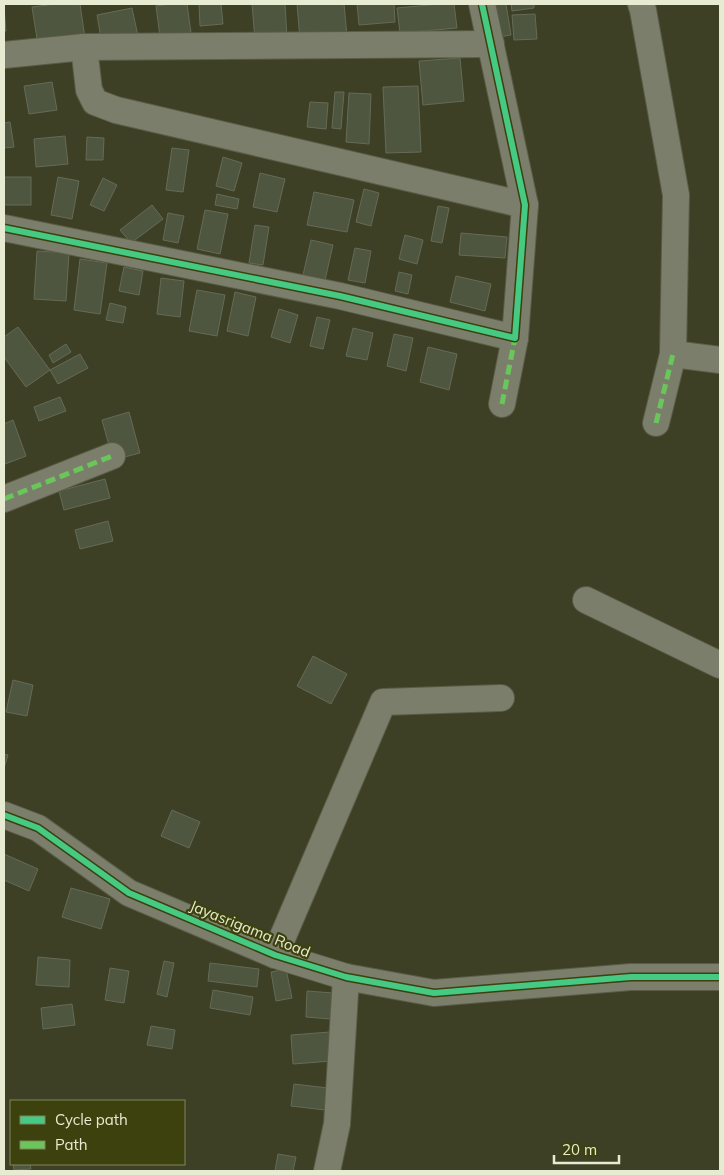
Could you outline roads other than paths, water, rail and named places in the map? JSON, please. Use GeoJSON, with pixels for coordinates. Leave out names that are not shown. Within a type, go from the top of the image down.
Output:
{"type":"FeatureCollection","features":[{"type":"Feature","properties":{"kind":"street"},"geometry":{"type":"LineString","coordinates":[[482,4],[525,205],[515,338],[502,404]]}},
{"type":"Feature","properties":{"kind":"street"},"geometry":{"type":"LineString","coordinates":[[641,4],[676,195],[672,354],[656,422]]}},
{"type":"Feature","properties":{"kind":"street"},"geometry":{"type":"LineString","coordinates":[[4,55],[84,47],[491,44]]}},
{"type":"Feature","properties":{"kind":"street"},"geometry":{"type":"LineString","coordinates":[[84,47],[89,90],[95,102],[116,110],[525,205]]}},
{"type":"Feature","properties":{"kind":"street"},"geometry":{"type":"LineString","coordinates":[[4,228],[340,296],[515,338]]}},
{"type":"Feature","properties":{"kind":"street"},"geometry":{"type":"LineString","coordinates":[[672,354],[720,360]]}},
{"type":"Feature","properties":{"kind":"street"},"geometry":{"type":"LineString","coordinates":[[4,499],[112,456]]}},
{"type":"Feature","properties":{"kind":"street"},"geometry":{"type":"LineString","coordinates":[[586,600],[720,665]]}},
{"type":"Feature","properties":{"kind":"street"},"geometry":{"type":"LineString","coordinates":[[275,955],[383,702],[501,698]]}},
{"type":"Feature","properties":{"kind":"street","name":"Jayasrigama Road"},"geometry":{"type":"LineString","coordinates":[[4,815],[38,828],[129,893],[275,955],[346,977],[434,993],[632,976],[720,977]]}},
{"type":"Feature","properties":{"kind":"street"},"geometry":{"type":"LineString","coordinates":[[327,1171],[337,1124],[346,977]]}}]}
